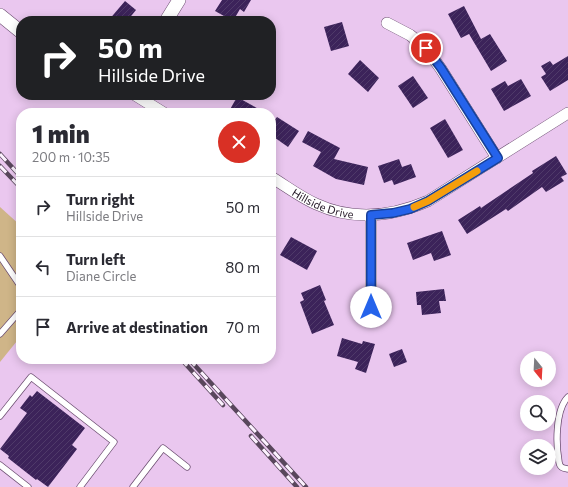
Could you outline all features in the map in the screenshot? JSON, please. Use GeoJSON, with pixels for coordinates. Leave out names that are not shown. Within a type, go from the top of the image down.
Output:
{"type":"FeatureCollection","features":[{"type":"Feature","properties":{"kind":"street"},"geometry":{"type":"LineString","coordinates":[[169,16],[179,0]]}},
{"type":"Feature","properties":{"kind":"street"},"geometry":{"type":"LineString","coordinates":[[0,15],[16,28]]}},
{"type":"Feature","properties":{"kind":"street"},"geometry":{"type":"LineString","coordinates":[[387,22],[410,35],[426,48],[441,68],[498,158]]}},
{"type":"Feature","properties":{"kind":"street"},"geometry":{"type":"LineString","coordinates":[[143,100],[156,108]]}},
{"type":"Feature","properties":{"kind":"street","name":"Hillside Drive"},"geometry":{"type":"LineString","coordinates":[[276,180],[315,204],[325,208],[348,214],[371,215],[393,213],[410,209],[428,201],[568,113]]}},
{"type":"Feature","properties":{"kind":"street"},"geometry":{"type":"LineString","coordinates":[[371,215],[371,307]]}},
{"type":"Feature","properties":{"kind":"lane"},"geometry":{"type":"LineString","coordinates":[[0,256],[16,279]]}},
{"type":"Feature","properties":{"kind":"lane"},"geometry":{"type":"LineString","coordinates":[[0,333],[16,315]]}},
{"type":"Feature","properties":{"kind":"lane"},"geometry":{"type":"LineString","coordinates":[[0,416],[31,377],[114,442],[80,487]]}},
{"type":"Feature","properties":{"kind":"lane"},"geometry":{"type":"LineString","coordinates":[[568,397],[561,406],[558,423],[559,462],[562,468],[568,469]]}},
{"type":"Feature","properties":{"kind":"lane"},"geometry":{"type":"LineString","coordinates":[[133,487],[163,448],[187,467]]}},
{"type":"Feature","properties":{"kind":"lane"},"geometry":{"type":"LineString","coordinates":[[0,465],[28,487]]}},
{"type":"Feature","properties":{"kind":"lane"},"geometry":{"type":"LineString","coordinates":[[138,480],[139,487]]}},
{"type":"Feature","properties":{"kind":"shaded area"},"geometry":{"type":"Polygon","coordinates":[[[0,207],[16,221],[16,342],[0,362],[0,207]]]}},
{"type":"Feature","properties":{"kind":"building"},"geometry":{"type":"Polygon","coordinates":[[[222,0],[251,0],[244,12],[240,9],[236,16],[224,16],[215,11],[222,0]]]}},
{"type":"Feature","properties":{"kind":"building"},"geometry":{"type":"Polygon","coordinates":[[[125,1],[136,10],[131,16],[112,16],[125,1]]]}},
{"type":"Feature","properties":{"kind":"building"},"geometry":{"type":"Polygon","coordinates":[[[464,6],[481,39],[490,34],[507,61],[491,71],[469,34],[461,38],[448,14],[464,6]]]}},
{"type":"Feature","properties":{"kind":"building"},"geometry":{"type":"Polygon","coordinates":[[[342,22],[349,46],[331,51],[324,27],[342,22]]]}},
{"type":"Feature","properties":{"kind":"building"},"geometry":{"type":"Polygon","coordinates":[[[568,56],[568,80],[550,91],[541,77],[546,74],[541,66],[550,61],[553,65],[568,56]]]}},
{"type":"Feature","properties":{"kind":"building"},"geometry":{"type":"Polygon","coordinates":[[[360,60],[379,78],[368,92],[348,74],[360,60]]]}},
{"type":"Feature","properties":{"kind":"building"},"geometry":{"type":"Polygon","coordinates":[[[413,76],[428,98],[413,108],[398,86],[413,76]]]}},
{"type":"Feature","properties":{"kind":"building"},"geometry":{"type":"Polygon","coordinates":[[[521,79],[531,96],[504,111],[491,89],[505,81],[508,86],[521,79]]]}},
{"type":"Feature","properties":{"kind":"building"},"geometry":{"type":"Polygon","coordinates":[[[235,100],[242,100],[257,108],[231,108],[235,100]]]}},
{"type":"Feature","properties":{"kind":"building"},"geometry":{"type":"Polygon","coordinates":[[[277,117],[299,131],[288,147],[276,139],[277,117]]]}},
{"type":"Feature","properties":{"kind":"building"},"geometry":{"type":"Polygon","coordinates":[[[445,119],[463,150],[448,158],[430,128],[445,119]]]}},
{"type":"Feature","properties":{"kind":"building"},"geometry":{"type":"Polygon","coordinates":[[[308,131],[340,148],[334,159],[368,167],[364,185],[336,179],[313,166],[321,152],[302,142],[308,131]]]}},
{"type":"Feature","properties":{"kind":"building"},"geometry":{"type":"Polygon","coordinates":[[[556,156],[567,174],[561,177],[564,181],[546,192],[542,187],[508,211],[506,209],[467,234],[458,220],[480,206],[481,208],[533,173],[532,171],[556,156]]]}},
{"type":"Feature","properties":{"kind":"building"},"geometry":{"type":"Polygon","coordinates":[[[399,159],[402,167],[411,164],[416,177],[394,185],[392,180],[384,183],[378,166],[399,159]]]}},
{"type":"Feature","properties":{"kind":"building"},"geometry":{"type":"Polygon","coordinates":[[[442,231],[451,255],[434,261],[431,253],[413,260],[407,243],[442,231]]]}},
{"type":"Feature","properties":{"kind":"building"},"geometry":{"type":"Polygon","coordinates":[[[291,237],[317,251],[307,270],[280,255],[291,237]]]}},
{"type":"Feature","properties":{"kind":"building"},"geometry":{"type":"Polygon","coordinates":[[[320,285],[326,300],[324,301],[334,325],[312,334],[300,302],[304,300],[301,293],[320,285]]]}},
{"type":"Feature","properties":{"kind":"building"},"geometry":{"type":"Polygon","coordinates":[[[444,289],[446,301],[439,301],[441,313],[422,315],[421,305],[417,305],[416,292],[444,289]]]}},
{"type":"Feature","properties":{"kind":"building"},"geometry":{"type":"Polygon","coordinates":[[[342,338],[362,344],[363,341],[375,344],[366,373],[355,369],[358,362],[337,356],[342,338]]]}},
{"type":"Feature","properties":{"kind":"building"},"geometry":{"type":"Polygon","coordinates":[[[402,349],[407,362],[394,367],[389,354],[402,349]]]}},
{"type":"Feature","properties":{"kind":"building"},"geometry":{"type":"Polygon","coordinates":[[[37,391],[85,428],[72,445],[77,449],[48,487],[37,479],[36,480],[8,458],[9,456],[0,449],[27,413],[20,408],[30,395],[32,397],[37,391]]]}},
{"type":"Feature","properties":{"kind":"railway"},"geometry":{"type":"LineString","coordinates":[[0,154],[16,172]]}},
{"type":"Feature","properties":{"kind":"railway"},"geometry":{"type":"LineString","coordinates":[[0,166],[16,183]]}},
{"type":"Feature","properties":{"kind":"railway"},"geometry":{"type":"LineString","coordinates":[[186,364],[223,405]]}},
{"type":"Feature","properties":{"kind":"railway"},"geometry":{"type":"LineString","coordinates":[[194,364],[306,487]]}},
{"type":"Feature","properties":{"kind":"railway"},"geometry":{"type":"LineString","coordinates":[[251,436],[297,487]]}},
{"type":"Feature","properties":{"kind":"slow traffic"},"geometry":{"type":"LineString","coordinates":[[414,207],[428,201],[477,171]]}},
{"type":"Feature","properties":{"kind":"route"},"geometry":{"type":"LineString","coordinates":[[371,307],[371,215],[393,213],[410,209],[428,201],[498,158],[441,68],[426,48]]}}]}
